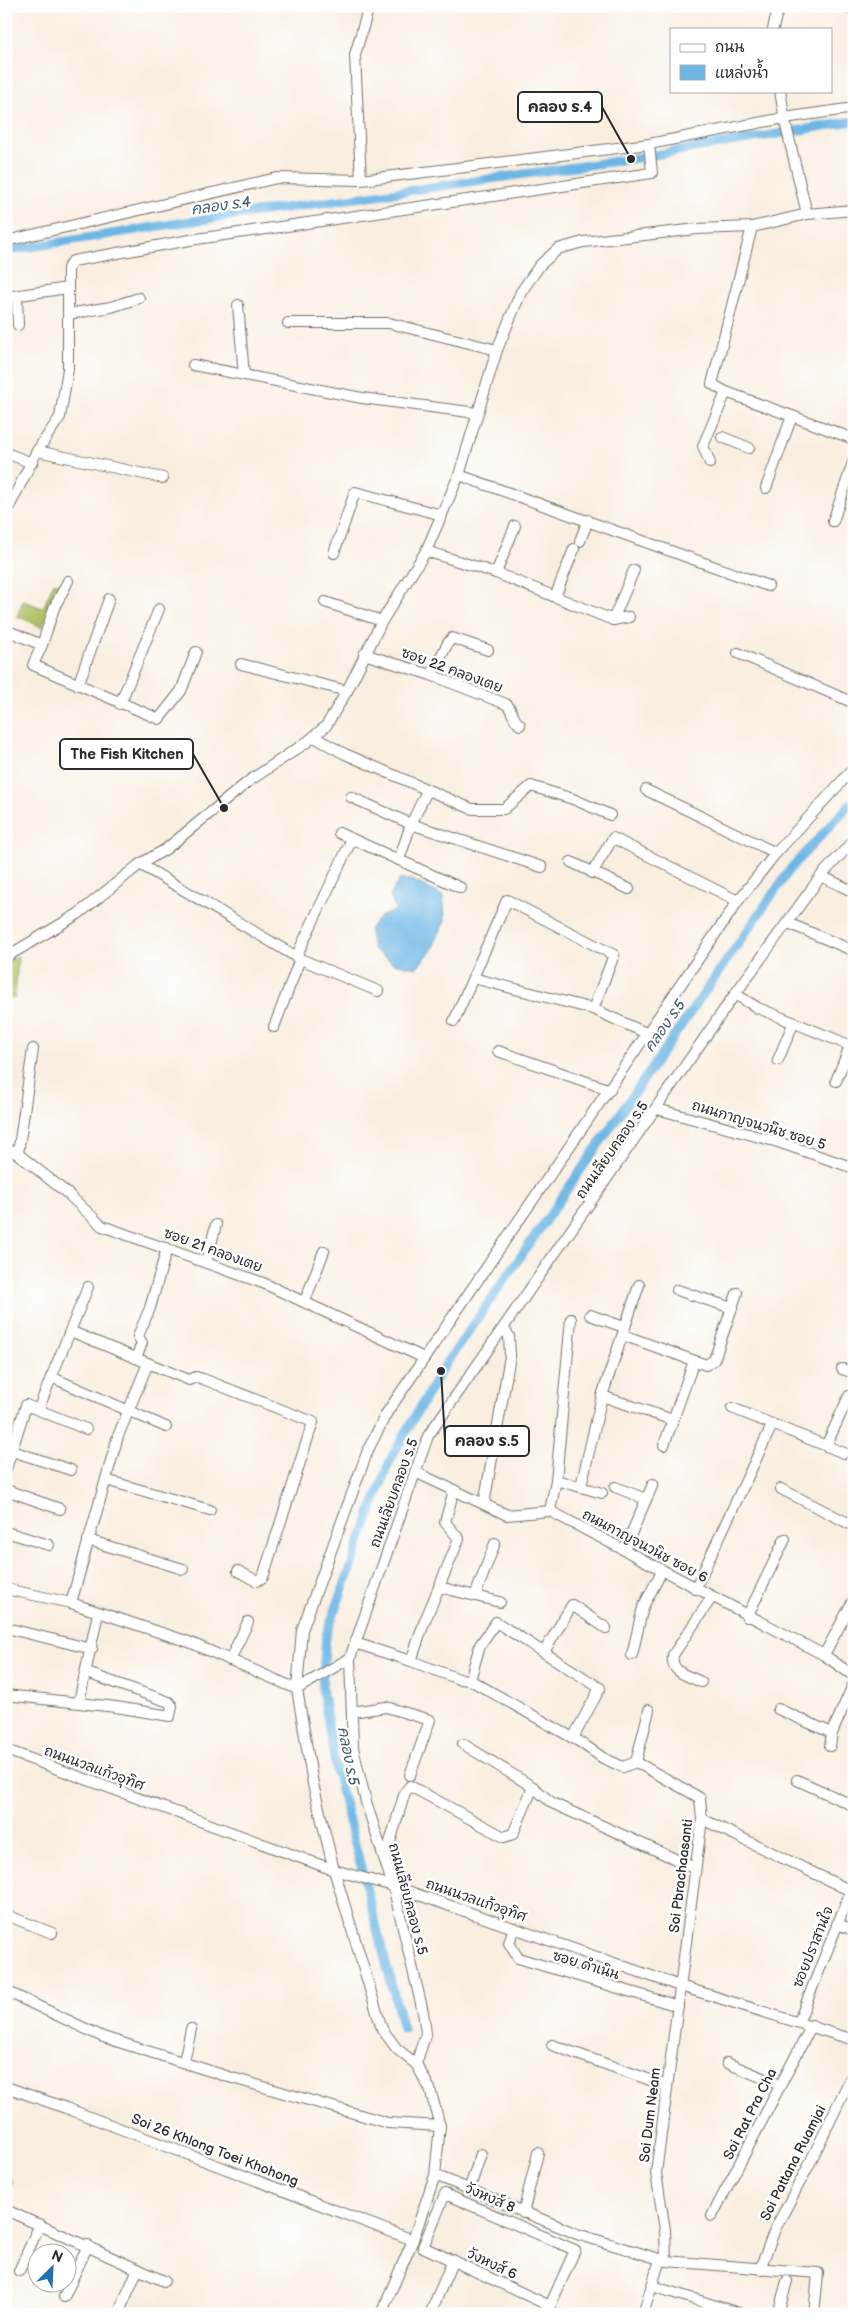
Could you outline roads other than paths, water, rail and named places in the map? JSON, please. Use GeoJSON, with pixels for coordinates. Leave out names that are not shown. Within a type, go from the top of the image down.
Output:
{"type":"FeatureCollection","features":[{"type":"Feature","properties":{"kind":"street"},"geometry":{"type":"LineString","coordinates":[[361,180],[355,55],[369,6]]}},
{"type":"Feature","properties":{"kind":"street"},"geometry":{"type":"LineString","coordinates":[[773,28],[781,6]]}},
{"type":"Feature","properties":{"kind":"street"},"geometry":{"type":"LineString","coordinates":[[844,6],[854,12]]}},
{"type":"Feature","properties":{"kind":"street"},"geometry":{"type":"LineString","coordinates":[[780,92],[790,145],[807,214]]}},
{"type":"Feature","properties":{"kind":"street"},"geometry":{"type":"LineString","coordinates":[[6,240],[276,178],[361,180],[650,148],[854,108]]}},
{"type":"Feature","properties":{"kind":"street"},"geometry":{"type":"LineString","coordinates":[[6,513],[37,451],[60,417],[68,369],[68,268],[73,261],[200,239],[652,172],[650,148]]}},
{"type":"Feature","properties":{"kind":"street"},"geometry":{"type":"LineString","coordinates":[[6,957],[78,914],[140,864],[166,849],[249,781],[314,737],[326,726],[347,691],[382,620],[426,551],[459,475],[497,350],[521,292],[540,265],[558,249],[592,241],[697,229],[752,227],[807,214],[854,210]]}},
{"type":"Feature","properties":{"kind":"street"},"geometry":{"type":"LineString","coordinates":[[752,227],[712,384],[726,392],[854,438]]}},
{"type":"Feature","properties":{"kind":"street"},"geometry":{"type":"LineString","coordinates":[[18,325],[12,297],[68,288]]}},
{"type":"Feature","properties":{"kind":"street"},"geometry":{"type":"LineString","coordinates":[[68,314],[111,307],[139,298]]}},
{"type":"Feature","properties":{"kind":"street"},"geometry":{"type":"LineString","coordinates":[[238,305],[244,374]]}},
{"type":"Feature","properties":{"kind":"street"},"geometry":{"type":"LineString","coordinates":[[288,323],[389,323],[497,350]]}},
{"type":"Feature","properties":{"kind":"street"},"geometry":{"type":"LineString","coordinates":[[193,365],[362,398],[477,413]]}},
{"type":"Feature","properties":{"kind":"street"},"geometry":{"type":"LineString","coordinates":[[710,463],[704,453],[703,446],[715,434],[726,392]]}},
{"type":"Feature","properties":{"kind":"street"},"geometry":{"type":"LineString","coordinates":[[766,488],[792,416]]}},
{"type":"Feature","properties":{"kind":"street"},"geometry":{"type":"LineString","coordinates":[[715,434],[749,448]]}},
{"type":"Feature","properties":{"kind":"street"},"geometry":{"type":"LineString","coordinates":[[37,451],[163,478]]}},
{"type":"Feature","properties":{"kind":"street"},"geometry":{"type":"LineString","coordinates":[[6,453],[32,463]]}},
{"type":"Feature","properties":{"kind":"street"},"geometry":{"type":"LineString","coordinates":[[833,521],[854,460]]}},
{"type":"Feature","properties":{"kind":"street"},"geometry":{"type":"LineString","coordinates":[[459,475],[768,586]]}},
{"type":"Feature","properties":{"kind":"street"},"geometry":{"type":"LineString","coordinates":[[334,553],[355,492],[442,514]]}},
{"type":"Feature","properties":{"kind":"street"},"geometry":{"type":"LineString","coordinates":[[555,597],[588,520]]}},
{"type":"Feature","properties":{"kind":"street"},"geometry":{"type":"LineString","coordinates":[[496,573],[514,526]]}},
{"type":"Feature","properties":{"kind":"street"},"geometry":{"type":"LineString","coordinates":[[426,551],[496,573],[613,620],[629,616]]}},
{"type":"Feature","properties":{"kind":"street"},"geometry":{"type":"LineString","coordinates":[[613,620],[634,570]]}},
{"type":"Feature","properties":{"kind":"street"},"geometry":{"type":"LineString","coordinates":[[68,581],[54,608],[42,645],[32,665],[159,719],[181,691],[196,652]]}},
{"type":"Feature","properties":{"kind":"street"},"geometry":{"type":"LineString","coordinates":[[78,685],[109,599]]}},
{"type":"Feature","properties":{"kind":"street"},"geometry":{"type":"LineString","coordinates":[[325,602],[382,620]]}},
{"type":"Feature","properties":{"kind":"street"},"geometry":{"type":"LineString","coordinates":[[120,704],[159,608]]}},
{"type":"Feature","properties":{"kind":"street"},"geometry":{"type":"LineString","coordinates":[[6,630],[42,645]]}},
{"type":"Feature","properties":{"kind":"street"},"geometry":{"type":"LineString","coordinates":[[431,675],[452,638],[488,650]]}},
{"type":"Feature","properties":{"kind":"street"},"geometry":{"type":"LineString","coordinates":[[738,653],[854,703]]}},
{"type":"Feature","properties":{"kind":"street","name":"ซอย 22 คลองเตย"},"geometry":{"type":"LineString","coordinates":[[364,654],[431,675],[506,704],[514,720],[520,725]]}},
{"type":"Feature","properties":{"kind":"street"},"geometry":{"type":"LineString","coordinates":[[241,664],[347,691]]}},
{"type":"Feature","properties":{"kind":"street"},"geometry":{"type":"LineString","coordinates":[[314,737],[345,754],[472,810],[504,809],[531,786],[540,787],[610,815]]}},
{"type":"Feature","properties":{"kind":"street"},"geometry":{"type":"LineString","coordinates":[[381,2314],[413,2240],[435,2175],[440,2126],[430,2089],[416,2064],[397,2050],[382,2029],[334,1870],[312,1784],[297,1689],[302,1630],[368,1450],[386,1414],[738,901],[776,853],[854,768]]}},
{"type":"Feature","properties":{"kind":"street"},"geometry":{"type":"LineString","coordinates":[[646,790],[776,853]]}},
{"type":"Feature","properties":{"kind":"street"},"geometry":{"type":"LineString","coordinates":[[401,854],[411,824],[427,791]]}},
{"type":"Feature","properties":{"kind":"street"},"geometry":{"type":"LineString","coordinates":[[351,797],[411,824],[542,867]]}},
{"type":"Feature","properties":{"kind":"street"},"geometry":{"type":"LineString","coordinates":[[338,833],[461,888]]}},
{"type":"Feature","properties":{"kind":"street"},"geometry":{"type":"LineString","coordinates":[[592,873],[613,838],[738,901]]}},
{"type":"Feature","properties":{"kind":"street"},"geometry":{"type":"LineString","coordinates":[[274,1027],[298,958],[352,839]]}},
{"type":"Feature","properties":{"kind":"street","name":"ถนนเลียบคลอง ร.5"},"geometry":{"type":"LineString","coordinates":[[416,2064],[426,2033],[393,1886],[366,1802],[353,1748],[350,1658],[415,1472],[428,1436],[657,1109],[735,994],[821,876],[854,840]]}},
{"type":"Feature","properties":{"kind":"street"},"geometry":{"type":"LineString","coordinates":[[571,862],[629,890]]}},
{"type":"Feature","properties":{"kind":"street"},"geometry":{"type":"LineString","coordinates":[[140,864],[298,958],[378,991]]}},
{"type":"Feature","properties":{"kind":"street"},"geometry":{"type":"LineString","coordinates":[[821,876],[854,892]]}},
{"type":"Feature","properties":{"kind":"street"},"geometry":{"type":"LineString","coordinates":[[454,1021],[507,900],[614,955],[593,1008]]}},
{"type":"Feature","properties":{"kind":"street"},"geometry":{"type":"LineString","coordinates":[[788,923],[854,950]]}},
{"type":"Feature","properties":{"kind":"street"},"geometry":{"type":"LineString","coordinates":[[473,978],[593,1008],[648,1034]]}},
{"type":"Feature","properties":{"kind":"street"},"geometry":{"type":"LineString","coordinates":[[735,994],[758,1008],[793,1024],[852,1046],[836,1081]]}},
{"type":"Feature","properties":{"kind":"street"},"geometry":{"type":"LineString","coordinates":[[778,1060],[793,1024]]}},
{"type":"Feature","properties":{"kind":"street"},"geometry":{"type":"LineString","coordinates":[[18,1154],[33,1048]]}},
{"type":"Feature","properties":{"kind":"street"},"geometry":{"type":"LineString","coordinates":[[498,1051],[610,1090]]}},
{"type":"Feature","properties":{"kind":"street","name":"ถนนกาญจนวนิช ซอย 5"},"geometry":{"type":"LineString","coordinates":[[657,1109],[778,1142],[854,1168]]}},
{"type":"Feature","properties":{"kind":"street","name":"ซอย 21 คลองเตย"},"geometry":{"type":"LineString","coordinates":[[6,1148],[18,1154],[68,1193],[102,1226],[167,1248],[305,1301],[424,1358]]}},
{"type":"Feature","properties":{"kind":"street"},"geometry":{"type":"LineString","coordinates":[[206,1263],[216,1225]]}},
{"type":"Feature","properties":{"kind":"street"},"geometry":{"type":"LineString","coordinates":[[136,1358],[142,1343],[138,1336],[150,1308],[167,1248]]}},
{"type":"Feature","properties":{"kind":"street"},"geometry":{"type":"LineString","coordinates":[[305,1301],[324,1252]]}},
{"type":"Feature","properties":{"kind":"street"},"geometry":{"type":"LineString","coordinates":[[581,1486],[602,1396],[638,1285]]}},
{"type":"Feature","properties":{"kind":"street"},"geometry":{"type":"LineString","coordinates":[[38,1410],[88,1287]]}},
{"type":"Feature","properties":{"kind":"street"},"geometry":{"type":"LineString","coordinates":[[677,1290],[732,1308]]}},
{"type":"Feature","properties":{"kind":"street"},"geometry":{"type":"LineString","coordinates":[[590,1315],[623,1331],[706,1365],[714,1360],[737,1293]]}},
{"type":"Feature","properties":{"kind":"street"},"geometry":{"type":"LineString","coordinates":[[415,1472],[506,1515],[550,1511],[556,1480],[571,1318]]}},
{"type":"Feature","properties":{"kind":"street"},"geometry":{"type":"LineString","coordinates":[[484,1504],[510,1356],[509,1336],[504,1328]]}},
{"type":"Feature","properties":{"kind":"street"},"geometry":{"type":"LineString","coordinates":[[70,1331],[189,1380],[196,1377],[204,1379],[313,1422],[262,1577],[257,1581],[238,1571]]}},
{"type":"Feature","properties":{"kind":"street"},"geometry":{"type":"LineString","coordinates":[[664,1445],[694,1361]]}},
{"type":"Feature","properties":{"kind":"street"},"geometry":{"type":"LineString","coordinates":[[71,1603],[118,1436],[148,1363]]}},
{"type":"Feature","properties":{"kind":"street"},"geometry":{"type":"LineString","coordinates":[[842,1369],[854,1372]]}},
{"type":"Feature","properties":{"kind":"street"},"geometry":{"type":"LineString","coordinates":[[51,1378],[166,1427]]}},
{"type":"Feature","properties":{"kind":"street"},"geometry":{"type":"LineString","coordinates":[[602,1396],[673,1420]]}},
{"type":"Feature","properties":{"kind":"street"},"geometry":{"type":"LineString","coordinates":[[826,1446],[849,1396]]}},
{"type":"Feature","properties":{"kind":"street"},"geometry":{"type":"LineString","coordinates":[[6,1469],[26,1405],[86,1429]]}},
{"type":"Feature","properties":{"kind":"street"},"geometry":{"type":"LineString","coordinates":[[732,1408],[844,1453]]}},
{"type":"Feature","properties":{"kind":"street"},"geometry":{"type":"LineString","coordinates":[[695,1589],[772,1425]]}},
{"type":"Feature","properties":{"kind":"street"},"geometry":{"type":"LineString","coordinates":[[12,1451],[71,1470]]}},
{"type":"Feature","properties":{"kind":"street"},"geometry":{"type":"LineString","coordinates":[[106,1480],[210,1510]]}},
{"type":"Feature","properties":{"kind":"street"},"geometry":{"type":"LineString","coordinates":[[556,1480],[602,1493]]}},
{"type":"Feature","properties":{"kind":"street"},"geometry":{"type":"LineString","coordinates":[[624,1550],[653,1484]]}},
{"type":"Feature","properties":{"kind":"street"},"geometry":{"type":"LineString","coordinates":[[615,1487],[646,1499]]}},
{"type":"Feature","properties":{"kind":"street"},"geometry":{"type":"LineString","coordinates":[[781,1489],[854,1526]]}},
{"type":"Feature","properties":{"kind":"street"},"geometry":{"type":"LineString","coordinates":[[6,1490],[60,1509]]}},
{"type":"Feature","properties":{"kind":"street"},"geometry":{"type":"LineString","coordinates":[[411,1661],[424,1623],[459,1539],[444,1522],[454,1490]]}},
{"type":"Feature","properties":{"kind":"street","name":"ถนนกาญจนวนิช ซอย 6"},"geometry":{"type":"LineString","coordinates":[[550,1511],[747,1617],[824,1655],[854,1676]]}},
{"type":"Feature","properties":{"kind":"street"},"geometry":{"type":"LineString","coordinates":[[6,1532],[49,1545]]}},
{"type":"Feature","properties":{"kind":"street"},"geometry":{"type":"LineString","coordinates":[[747,1617],[785,1538]]}},
{"type":"Feature","properties":{"kind":"street"},"geometry":{"type":"LineString","coordinates":[[88,1540],[182,1569]]}},
{"type":"Feature","properties":{"kind":"street"},"geometry":{"type":"LineString","coordinates":[[475,1596],[495,1543]]}},
{"type":"Feature","properties":{"kind":"street"},"geometry":{"type":"LineString","coordinates":[[632,1656],[643,1607],[662,1571]]}},
{"type":"Feature","properties":{"kind":"street"},"geometry":{"type":"LineString","coordinates":[[439,1587],[500,1602]]}},
{"type":"Feature","properties":{"kind":"street"},"geometry":{"type":"LineString","coordinates":[[6,1589],[71,1603],[189,1642],[297,1689]]}},
{"type":"Feature","properties":{"kind":"street"},"geometry":{"type":"LineString","coordinates":[[701,1682],[675,1670],[672,1663],[673,1655],[712,1597]]}},
{"type":"Feature","properties":{"kind":"street"},"geometry":{"type":"LineString","coordinates":[[824,1655],[854,1599]]}},
{"type":"Feature","properties":{"kind":"street"},"geometry":{"type":"LineString","coordinates":[[544,1652],[572,1605],[606,1628]]}},
{"type":"Feature","properties":{"kind":"street"},"geometry":{"type":"LineString","coordinates":[[79,1702],[87,1673],[98,1613]]}},
{"type":"Feature","properties":{"kind":"street"},"geometry":{"type":"LineString","coordinates":[[230,1660],[248,1622]]}},
{"type":"Feature","properties":{"kind":"street"},"geometry":{"type":"LineString","coordinates":[[470,1680],[480,1645],[496,1622],[600,1688],[573,1738]]}},
{"type":"Feature","properties":{"kind":"street"},"geometry":{"type":"LineString","coordinates":[[6,1628],[92,1649]]}},
{"type":"Feature","properties":{"kind":"street"},"geometry":{"type":"LineString","coordinates":[[356,1643],[411,1661],[459,1680],[470,1680],[623,1768],[636,1762],[649,1710]]}},
{"type":"Feature","properties":{"kind":"street"},"geometry":{"type":"LineString","coordinates":[[297,1689],[350,1658]]}},
{"type":"Feature","properties":{"kind":"street"},"geometry":{"type":"LineString","coordinates":[[6,1695],[79,1702],[170,1716],[172,1710],[169,1702],[87,1673]]}},
{"type":"Feature","properties":{"kind":"street"},"geometry":{"type":"LineString","coordinates":[[830,1746],[832,1733],[854,1683]]}},
{"type":"Feature","properties":{"kind":"street"},"geometry":{"type":"LineString","coordinates":[[352,1712],[386,1707],[430,1720],[410,1775]]}},
{"type":"Feature","properties":{"kind":"street"},"geometry":{"type":"LineString","coordinates":[[778,1709],[832,1733]]}},
{"type":"Feature","properties":{"kind":"street"},"geometry":{"type":"LineString","coordinates":[[463,1744],[533,1787],[552,1804],[695,1868]]}},
{"type":"Feature","properties":{"kind":"street","name":"ถนนนวลแก้วอุทิศ"},"geometry":{"type":"LineString","coordinates":[[6,1750],[334,1870],[393,1886],[680,1986],[812,2025],[854,2040]]}},
{"type":"Feature","properties":{"kind":"street","name":"Soi Pbrachaasanti"},"geometry":{"type":"LineString","coordinates":[[636,1762],[700,1798],[702,1819],[683,1972]]}},
{"type":"Feature","properties":{"kind":"street"},"geometry":{"type":"LineString","coordinates":[[797,1780],[854,1806]]}},
{"type":"Feature","properties":{"kind":"street"},"geometry":{"type":"LineString","coordinates":[[385,1859],[406,1792],[410,1786],[504,1837],[513,1834],[533,1787]]}},
{"type":"Feature","properties":{"kind":"street"},"geometry":{"type":"LineString","coordinates":[[702,1819],[852,1887]]}},
{"type":"Feature","properties":{"kind":"street","name":"ซอยปราสานใจ"},"geometry":{"type":"LineString","coordinates":[[799,2021],[852,1887]]}},
{"type":"Feature","properties":{"kind":"street"},"geometry":{"type":"LineString","coordinates":[[6,1915],[52,1933]]}},
{"type":"Feature","properties":{"kind":"street"},"geometry":{"type":"LineString","coordinates":[[837,1924],[854,1930]]}},
{"type":"Feature","properties":{"kind":"street","name":"ซอย ดำเนิน"},"geometry":{"type":"LineString","coordinates":[[514,1928],[509,1943],[518,1958],[678,2006]]}},
{"type":"Feature","properties":{"kind":"street","name":"Soi Dum Neam"},"geometry":{"type":"LineString","coordinates":[[644,2314],[652,2286],[662,2263],[666,2238],[656,2173],[683,1972]]}},
{"type":"Feature","properties":{"kind":"street"},"geometry":{"type":"LineString","coordinates":[[6,1992],[103,2037],[184,2061],[229,2077],[388,2123],[440,2126]]}},
{"type":"Feature","properties":{"kind":"street","name":"Soi Rat Pra Cha"},"geometry":{"type":"LineString","coordinates":[[712,2216],[812,2025]]}},
{"type":"Feature","properties":{"kind":"street"},"geometry":{"type":"LineString","coordinates":[[184,2061],[191,2029]]}},
{"type":"Feature","properties":{"kind":"street"},"geometry":{"type":"LineString","coordinates":[[552,2045],[667,2086]]}},
{"type":"Feature","properties":{"kind":"street"},"geometry":{"type":"LineString","coordinates":[[727,2063],[780,2085]]}},
{"type":"Feature","properties":{"kind":"street","name":"Soi Pattana Ruamjai"},"geometry":{"type":"LineString","coordinates":[[760,2269],[775,2229],[808,2167],[854,2071]]}},
{"type":"Feature","properties":{"kind":"street","name":"Soi 26 Khlong Toei Khohong"},"geometry":{"type":"LineString","coordinates":[[6,2087],[413,2240]]}},
{"type":"Feature","properties":{"kind":"street"},"geometry":{"type":"LineString","coordinates":[[523,2213],[538,2153]]}},
{"type":"Feature","properties":{"kind":"street"},"geometry":{"type":"LineString","coordinates":[[468,2190],[481,2154]]}},
{"type":"Feature","properties":{"kind":"street"},"geometry":{"type":"LineString","coordinates":[[435,2175],[576,2234],[662,2263],[818,2273],[814,2314]]}},
{"type":"Feature","properties":{"kind":"street","name":"วังหงส์ 8"},"geometry":{"type":"LineString","coordinates":[[423,2247],[446,2194],[575,2250],[548,2310]]}},
{"type":"Feature","properties":{"kind":"street"},"geometry":{"type":"LineString","coordinates":[[6,2210],[88,2245],[164,2281]]}},
{"type":"Feature","properties":{"kind":"street"},"geometry":{"type":"LineString","coordinates":[[19,2271],[40,2224]]}},
{"type":"Feature","properties":{"kind":"street"},"geometry":{"type":"LineString","coordinates":[[64,2297],[88,2245]]}},
{"type":"Feature","properties":{"kind":"street","name":"วังหงส์ 6"},"geometry":{"type":"LineString","coordinates":[[423,2247],[453,2260],[548,2310]]}},
{"type":"Feature","properties":{"kind":"street"},"geometry":{"type":"LineString","coordinates":[[430,2314],[453,2260]]}},
{"type":"Feature","properties":{"kind":"street"},"geometry":{"type":"LineString","coordinates":[[118,2314],[138,2269]]}},
{"type":"Feature","properties":{"kind":"street"},"geometry":{"type":"LineString","coordinates":[[778,2314],[787,2281]]}},
{"type":"Feature","properties":{"kind":"street"},"geometry":{"type":"LineString","coordinates":[[652,2286],[742,2314]]}},
{"type":"Feature","properties":{"kind":"water"},"geometry":{"type":"Polygon","coordinates":[[[399,880],[412,880],[443,896],[445,920],[432,950],[416,968],[393,963],[373,949],[369,929],[380,917],[396,910],[390,896],[399,880]]]}},
{"type":"Feature","properties":{"kind":"waterway","name":"คลอง ร.4"},"geometry":{"type":"LineString","coordinates":[[6,251],[179,223],[631,159],[854,121]]}},
{"type":"Feature","properties":{"kind":"waterway","name":"คลอง ร.5"},"geometry":{"type":"LineString","coordinates":[[403,2029],[336,1771],[322,1688],[326,1635],[390,1460],[441,1371],[791,868],[854,800]]}},
{"type":"Feature","properties":{"kind":"place","name":"คลอง ร.4"},"geometry":{"type":"Point","coordinates":[631,159]}},
{"type":"Feature","properties":{"kind":"place","name":"The Fish Kitchen"},"geometry":{"type":"Point","coordinates":[224,808]}},
{"type":"Feature","properties":{"kind":"place","name":"คลอง ร.5"},"geometry":{"type":"Point","coordinates":[441,1371]}}]}
